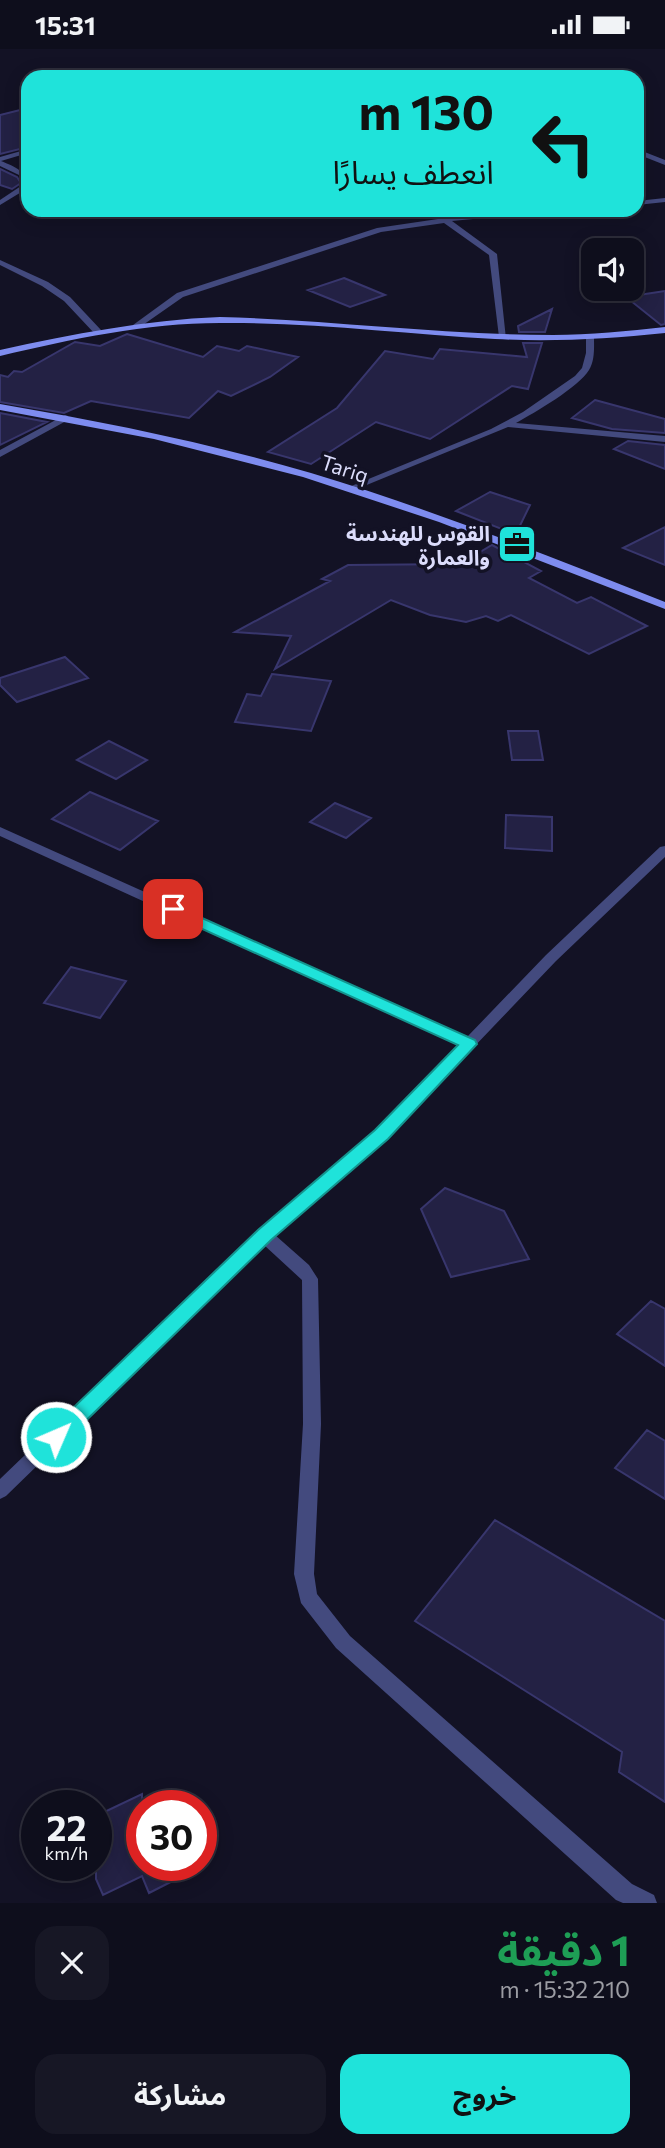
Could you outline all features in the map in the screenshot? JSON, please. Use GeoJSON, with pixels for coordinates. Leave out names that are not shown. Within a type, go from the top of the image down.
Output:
{"type":"FeatureCollection","features":[{"type":"Feature","properties":{"kind":"street"},"geometry":{"type":"LineString","coordinates":[[0,161],[21,154]]}},
{"type":"Feature","properties":{"kind":"street"},"geometry":{"type":"LineString","coordinates":[[644,154],[665,163]]}},
{"type":"Feature","properties":{"kind":"street"},"geometry":{"type":"LineString","coordinates":[[0,161],[21,173]]}},
{"type":"Feature","properties":{"kind":"street"},"geometry":{"type":"LineString","coordinates":[[0,203],[21,190]]}},
{"type":"Feature","properties":{"kind":"street"},"geometry":{"type":"LineString","coordinates":[[644,202],[665,200]]}},
{"type":"Feature","properties":{"kind":"street"},"geometry":{"type":"LineString","coordinates":[[137,325],[180,295],[278,262],[380,230],[476,217]]}},
{"type":"Feature","properties":{"kind":"street"},"geometry":{"type":"LineString","coordinates":[[445,220],[493,254],[503,337]]}},
{"type":"Feature","properties":{"kind":"street"},"geometry":{"type":"LineString","coordinates":[[0,262],[45,283],[67,299],[98,332]]}},
{"type":"Feature","properties":{"kind":"street"},"geometry":{"type":"LineString","coordinates":[[0,353],[137,325],[219,320],[503,337],[590,337],[665,330]]}},
{"type":"Feature","properties":{"kind":"street"},"geometry":{"type":"LineString","coordinates":[[349,489],[509,425],[578,378],[586,368],[590,337]]}},
{"type":"Feature","properties":{"kind":"street","name":"Tariq"},"geometry":{"type":"LineString","coordinates":[[0,407],[65,418],[220,452],[349,489],[665,606]]}},
{"type":"Feature","properties":{"kind":"street"},"geometry":{"type":"LineString","coordinates":[[0,454],[65,418]]}},
{"type":"Feature","properties":{"kind":"street"},"geometry":{"type":"LineString","coordinates":[[509,425],[665,439]]}},
{"type":"Feature","properties":{"kind":"street"},"geometry":{"type":"LineString","coordinates":[[0,831],[469,1044]]}},
{"type":"Feature","properties":{"kind":"street"},"geometry":{"type":"LineString","coordinates":[[0,1491],[264,1235],[382,1135],[551,958],[665,850]]}},
{"type":"Feature","properties":{"kind":"street"},"geometry":{"type":"LineString","coordinates":[[264,1235],[303,1269],[310,1279],[312,1424],[304,1574],[308,1597],[342,1642],[624,1892],[646,1903]]}},
{"type":"Feature","properties":{"kind":"building"},"geometry":{"type":"Polygon","coordinates":[[[21,110],[21,149],[0,154],[0,115],[21,110]]]}},
{"type":"Feature","properties":{"kind":"building"},"geometry":{"type":"Polygon","coordinates":[[[0,169],[17,177],[21,183],[12,189],[0,185],[0,169]]]}},
{"type":"Feature","properties":{"kind":"building"},"geometry":{"type":"Polygon","coordinates":[[[344,278],[385,295],[350,307],[308,290],[344,278]]]}},
{"type":"Feature","properties":{"kind":"building"},"geometry":{"type":"Polygon","coordinates":[[[665,291],[665,324],[661,325],[631,301],[644,301],[644,294],[665,291]]]}},
{"type":"Feature","properties":{"kind":"building"},"geometry":{"type":"Polygon","coordinates":[[[552,309],[545,332],[519,332],[518,326],[552,309]]]}},
{"type":"Feature","properties":{"kind":"building"},"geometry":{"type":"Polygon","coordinates":[[[127,334],[203,357],[217,346],[239,351],[247,346],[298,357],[270,377],[231,396],[218,391],[189,418],[91,401],[64,413],[0,402],[0,375],[8,377],[14,371],[22,372],[75,342],[100,346],[127,334]]]}},
{"type":"Feature","properties":{"kind":"building"},"geometry":{"type":"Polygon","coordinates":[[[523,343],[542,343],[528,389],[512,386],[430,439],[376,422],[311,464],[268,452],[337,408],[385,351],[433,359],[440,349],[527,357],[523,343]]]}},
{"type":"Feature","properties":{"kind":"building"},"geometry":{"type":"Polygon","coordinates":[[[595,400],[665,419],[665,433],[612,429],[572,418],[595,400]]]}},
{"type":"Feature","properties":{"kind":"building"},"geometry":{"type":"Polygon","coordinates":[[[0,413],[47,422],[0,445],[0,413]]]}},
{"type":"Feature","properties":{"kind":"building"},"geometry":{"type":"Polygon","coordinates":[[[628,441],[665,445],[665,469],[614,449],[628,441]]]}},
{"type":"Feature","properties":{"kind":"building"},"geometry":{"type":"Polygon","coordinates":[[[490,492],[530,505],[513,540],[505,537],[512,533],[456,511],[490,492]]]}},
{"type":"Feature","properties":{"kind":"building"},"geometry":{"type":"Polygon","coordinates":[[[665,527],[665,565],[623,548],[665,527]]]}},
{"type":"Feature","properties":{"kind":"building"},"geometry":{"type":"Polygon","coordinates":[[[492,545],[541,571],[529,578],[577,603],[591,597],[647,626],[589,654],[511,615],[498,621],[486,616],[466,622],[430,615],[391,600],[275,669],[291,636],[235,632],[330,581],[322,579],[348,565],[460,564],[492,545]]]}},
{"type":"Feature","properties":{"kind":"building"},"geometry":{"type":"Polygon","coordinates":[[[65,657],[88,678],[17,702],[0,685],[0,678],[65,657]]]}},
{"type":"Feature","properties":{"kind":"building"},"geometry":{"type":"Polygon","coordinates":[[[272,674],[331,681],[311,731],[235,722],[247,694],[261,696],[272,674]]]}},
{"type":"Feature","properties":{"kind":"building"},"geometry":{"type":"Polygon","coordinates":[[[508,731],[538,731],[543,760],[512,760],[508,731]]]}},
{"type":"Feature","properties":{"kind":"building"},"geometry":{"type":"Polygon","coordinates":[[[109,741],[147,760],[116,779],[77,760],[109,741]]]}},
{"type":"Feature","properties":{"kind":"building"},"geometry":{"type":"Polygon","coordinates":[[[90,792],[158,821],[120,850],[52,819],[90,792]]]}},
{"type":"Feature","properties":{"kind":"building"},"geometry":{"type":"Polygon","coordinates":[[[335,803],[371,818],[346,838],[310,822],[335,803]]]}},
{"type":"Feature","properties":{"kind":"building"},"geometry":{"type":"Polygon","coordinates":[[[506,815],[552,817],[552,851],[505,848],[506,815]]]}},
{"type":"Feature","properties":{"kind":"building"},"geometry":{"type":"Polygon","coordinates":[[[71,967],[126,981],[100,1018],[44,1003],[71,967]]]}},
{"type":"Feature","properties":{"kind":"building"},"geometry":{"type":"Polygon","coordinates":[[[445,1188],[504,1211],[529,1259],[451,1277],[421,1209],[445,1188]]]}},
{"type":"Feature","properties":{"kind":"building"},"geometry":{"type":"Polygon","coordinates":[[[651,1301],[665,1309],[665,1366],[617,1334],[651,1301]]]}},
{"type":"Feature","properties":{"kind":"building"},"geometry":{"type":"Polygon","coordinates":[[[647,1430],[665,1441],[665,1499],[615,1468],[647,1430]]]}},
{"type":"Feature","properties":{"kind":"building"},"geometry":{"type":"Polygon","coordinates":[[[495,1520],[665,1621],[665,1802],[619,1772],[622,1752],[415,1621],[495,1520]]]}},
{"type":"Feature","properties":{"kind":"building"},"geometry":{"type":"Polygon","coordinates":[[[126,1802],[126,1881],[132,1881],[103,1895],[97,1881],[112,1881],[112,1808],[126,1802]]]}},
{"type":"Feature","properties":{"kind":"building"},"geometry":{"type":"Polygon","coordinates":[[[144,1881],[173,1881],[149,1893],[144,1881]]]}},
{"type":"Feature","properties":{"kind":"place","name":"القوس للهندسة والعمارة"},"geometry":{"type":"Point","coordinates":[517,544]}},
{"type":"Feature","properties":{"kind":"route"},"geometry":{"type":"LineString","coordinates":[[56,1437],[264,1235],[382,1135],[469,1044],[173,909]]}}]}
